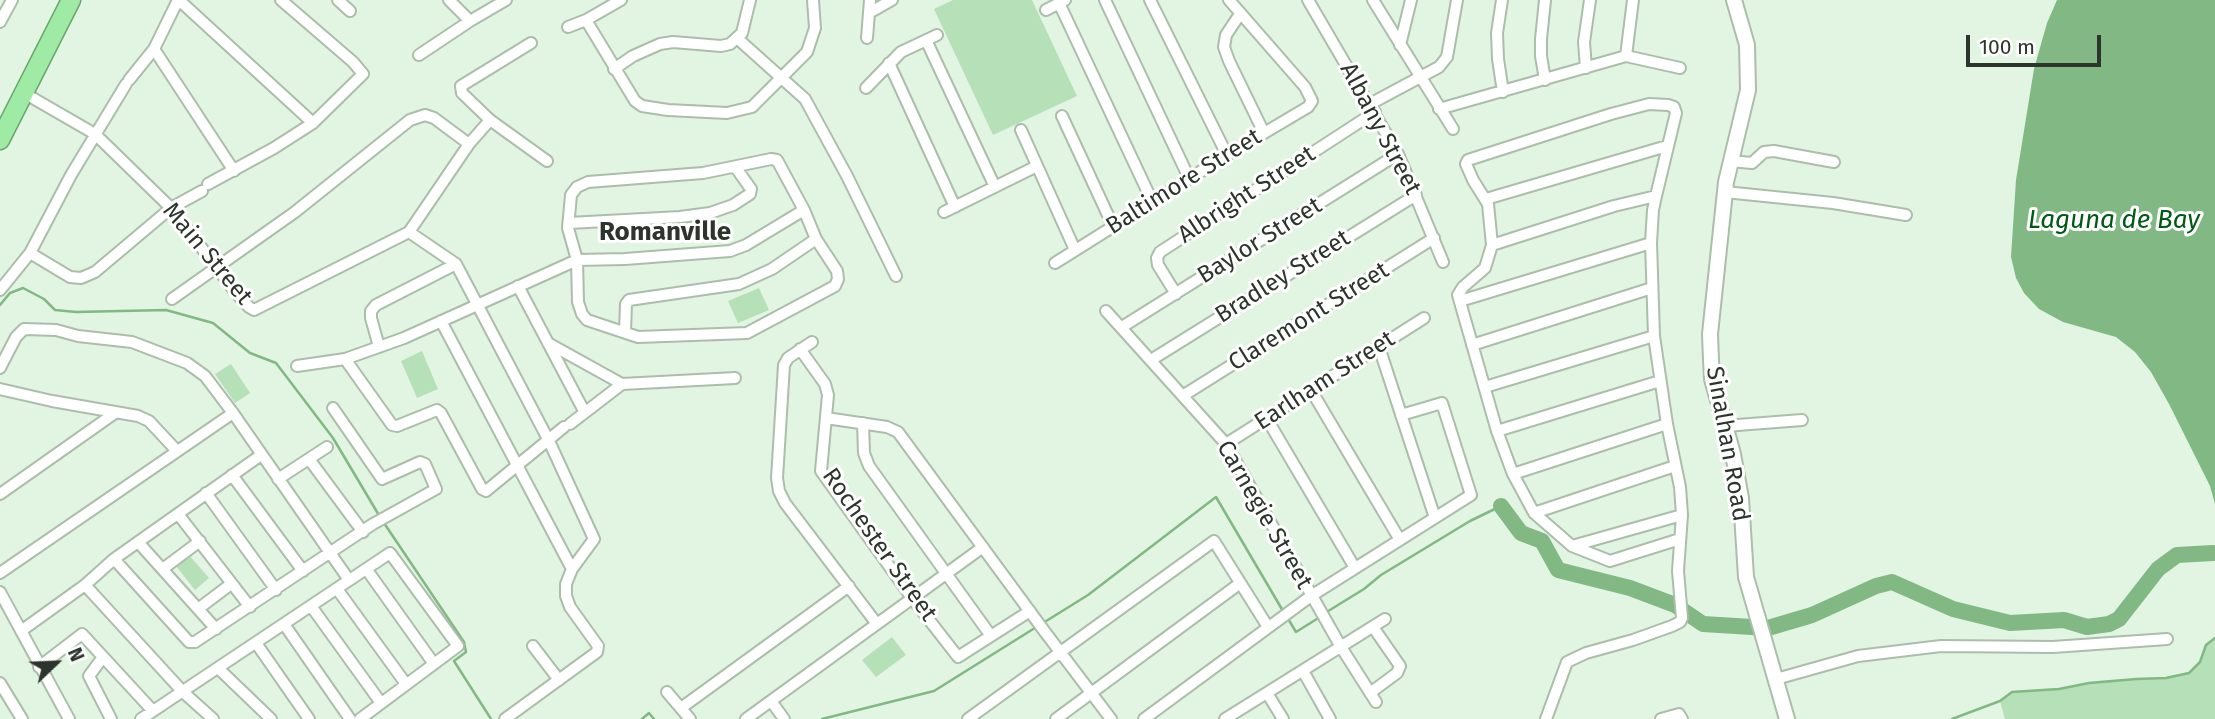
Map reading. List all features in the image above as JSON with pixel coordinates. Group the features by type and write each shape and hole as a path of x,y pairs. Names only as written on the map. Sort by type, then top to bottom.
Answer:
{"highway":[{"path":"0,140 71,0"}],"street":[{"path":"0,22 12,0"},
{"path":"0,290 30,253 95,134 128,82 154,49 178,0 313,123"},
{"path":"30,253 70,277 81,278 95,272 171,208 313,123 363,74 353,62 281,0"},
{"path":"338,0 350,11"},
{"path":"449,0 470,21"},
{"path":"419,55 506,0"},
{"path":"568,27 621,0"},
{"path":"614,69 633,56 660,44 673,42 721,46 738,39 746,23 750,0"},
{"path":"586,20 614,69 635,101 642,106 727,113 752,107 807,52 815,28 813,0"},
{"path":"867,38 870,0"},
{"path":"869,13 892,0"},
{"path":"1105,0 1189,178"},
{"path":"1150,0 1227,155"},
{"path":"1229,0 1241,14 1226,35 1224,47 1265,133"},
{"name":"Albany Street","path":"1308,0 1398,154 1443,262"},
{"path":"1373,0 1453,129"},
{"path":"1401,45 1411,0"},
{"name":"Albright Street","path":"1176,294 1158,265 1160,252 1372,108 1419,77 1432,72 1447,57 1457,0"},
{"path":"1502,0 1497,33 1503,92"},
{"path":"1545,0 1541,56 1545,80"},
{"path":"1586,68 1584,42 1590,0"},
{"path":"1626,56 1633,0"},
{"name":"Sinalhan Road","path":"1734,0 1747,45 1749,72 1746,102 1730,161 1725,192 1710,342 1712,379 1733,454 1741,498 1746,577 1787,719"},
{"path":"1046,10 1062,1 1152,201"},
{"name":"Baltimore Street","path":"1055,262 1303,110 1312,101 1305,87 1241,14"},
{"path":"866,88 901,52 931,38 995,187"},
{"path":"738,39 805,99 896,276"},
{"path":"531,43 461,86 461,93 491,120 547,161"},
{"path":"154,49 234,171"},
{"path":"1439,109 1626,56 1680,68"},
{"path":"889,63 955,207"},
{"name":"Main Street","path":"24,93 95,134 171,208 237,294 254,310 409,232"},
{"path":"1546,719 1567,662 1587,653 1659,631 1680,622 1682,618 1678,571 1682,515 1680,487 1667,424 1654,336 1651,243 1653,210 1676,113 1674,107 1668,104 1649,104 1471,158 1466,163 1473,180 1486,199 1492,245 1485,268 1463,287 1458,295 1497,431 1513,474 1534,513 1572,546 1610,561 1680,539"},
{"path":"172,299 295,212 410,120 425,115 434,118 470,144"},
{"path":"1062,116 1113,226"},
{"path":"491,120 470,144 409,232 456,264 549,442 594,539 572,569 566,584 566,596 570,607 598,646 592,657 505,719"},
{"path":"1021,130 1075,250"},
{"path":"1486,199 1667,146"},
{"path":"1730,161 1752,163 1764,152 1774,151 1834,162"},
{"name":"Baylor Street","path":"1122,327 1398,154"},
{"path":"771,159 777,160 816,239 837,271 835,286 747,333 638,337 587,320 578,302 577,260 569,223 571,195 577,187 588,182 668,177 736,168 771,159"},
{"path":"944,212 1037,166"},
{"path":"569,223 710,213 733,205 750,194 751,189 736,168"},
{"path":"1725,192 1833,203 1906,215"},
{"name":"Bradley Street","path":"1151,360 1416,195"},
{"path":"1492,245 1614,206 1656,196"},
{"path":"296,366 345,359 379,347 577,260 730,251 746,245 804,210"},
{"name":"Claremont Street","path":"1184,395 1434,238"},
{"path":"625,332 626,304 629,300 739,284 772,269 816,239"},
{"path":"1460,301 1651,243"},
{"path":"379,347 370,318 376,305 456,264"},
{"path":"518,286 584,411"},
{"path":"1472,345 1652,288"},
{"name":"Carnegie Street","path":"1106,311 1226,444 1311,596 1373,698 1397,673 1400,666 1373,627"},
{"name":"Earlham Street","path":"1226,444 1424,318"},
{"path":"441,321 572,569"},
{"path":"0,368 16,337 24,329 56,330 78,336 132,342 187,363 205,376 233,412 349,580"},
{"path":"1485,387 1654,336"},
{"path":"812,342 788,358 784,365 777,478 779,491 785,503 877,624"},
{"path":"548,343 622,384 735,378"},
{"path":"1379,347 1435,519"},
{"name":"Rochester Street","path":"800,349 825,384 828,395 821,471 958,657 992,636 1033,616"},
{"path":"345,359 391,425 397,426 438,410 482,489 489,489 584,411 622,384"},
{"path":"1497,431 1660,381"},
{"path":"0,389 138,416 149,421 177,452"},
{"path":"1311,390 1400,540"},
{"path":"1144,719 1311,596 1471,495 1442,403 1401,415"},
{"path":"114,559 189,642 195,642 373,524 436,489 425,464 421,462 382,480 333,408"},
{"path":"0,573 233,412"},
{"path":"0,494 115,413"},
{"path":"826,418 887,426 898,432 1111,719"},
{"path":"1267,419 1355,568"},
{"path":"1725,426 1802,420"},
{"path":"863,424 864,453 869,466 992,636"},
{"path":"1513,474 1667,424"},
{"path":"278,479 327,447"},
{"path":"21,631 85,585 114,559 261,455"},
{"path":"309,459 362,532"},
{"path":"1534,513 1675,466"},
{"path":"232,475 303,571"},
{"path":"206,494 276,590"},
{"path":"178,514 250,607"},
{"path":"1572,546 1682,515"},
{"path":"164,568 200,541"},
{"path":"968,719 1214,541 1268,627"},
{"path":"138,542 164,568 215,629"},
{"path":"747,719 983,547"},
{"path":"141,719 390,553 458,646 360,719"},
{"path":"367,570 434,664"},
{"path":"198,609 231,584"},
{"path":"1056,719 1239,584"},
{"path":"85,585 183,692 213,719"},
{"path":"681,708 849,586"},
{"path":"337,589 407,684"},
{"path":"0,592 69,719"},
{"path":"311,606 381,703"},
{"path":"1225,719 1385,619"},
{"path":"284,624 350,719"},
{"path":"40,667 82,634 153,711"},
{"path":"1776,679 1858,656 1941,646 2053,647 2167,639"},
{"path":"256,643 305,718"},
{"path":"533,646 559,680"},
{"path":"103,657 89,676 111,719"},
{"path":"219,669 271,719"},
{"path":"1303,671 1330,719"},
{"path":"0,683 22,719"},
{"path":"667,692 691,719"},
{"path":"1267,693 1283,719"},
{"path":"771,701 784,719"},
{"path":"1661,719 1679,714 1682,719"}],"shaded area":[{"path":"953,0 1032,0 1077,96 993,135 934,9"},
{"path":"759,288 769,310 738,323 728,301"},
{"path":"422,351 438,389 417,398 401,361"},
{"path":"231,364 250,393 235,403 215,374"},
{"path":"189,555 209,578 195,590 176,566"},
{"path":"892,637 906,655 876,677 862,660"},
{"path":"2215,638 2215,719 2005,719 2000,701 2012,692 2166,678 2189,673 2200,662 2206,645"}],"water":[{"name":"Laguna de Bay","path":"2057,0 2215,0 2215,504 2210,486 2169,404 2151,372 2135,352 2116,337 2063,322 2039,309 2024,293 2016,278 2011,257 2016,180 2034,69 2047,23"}],"waterway":[{"path":"0,305 10,293 23,288 44,299 55,310 166,310 213,323 250,353 276,363 333,438 380,517"},
{"path":"1043,623 1088,595 1216,497 1283,611"},
{"path":"1325,613 1381,575 1470,521 1501,506"},
{"path":"1501,506 1521,533 1542,541 1558,570 1630,588 1675,605 1703,624 1768,628 1812,615 1876,586 1892,582 1953,609 2010,623 2064,620 2087,627 2109,624 2119,619 2158,569 2177,555 2213,553"},
{"path":"384,523 464,642 466,652 454,661 491,719"},
{"path":"1287,617 1296,632 1320,617"},
{"path":"822,719 934,691 1038,626"},
{"path":"1952,719 2000,701 2012,692 2166,678 2189,673 2200,662 2206,645 2215,638"},
{"path":"642,719 649,713 654,719"}],"district":[{"name":"Romanville","path":"665,233"}]}
